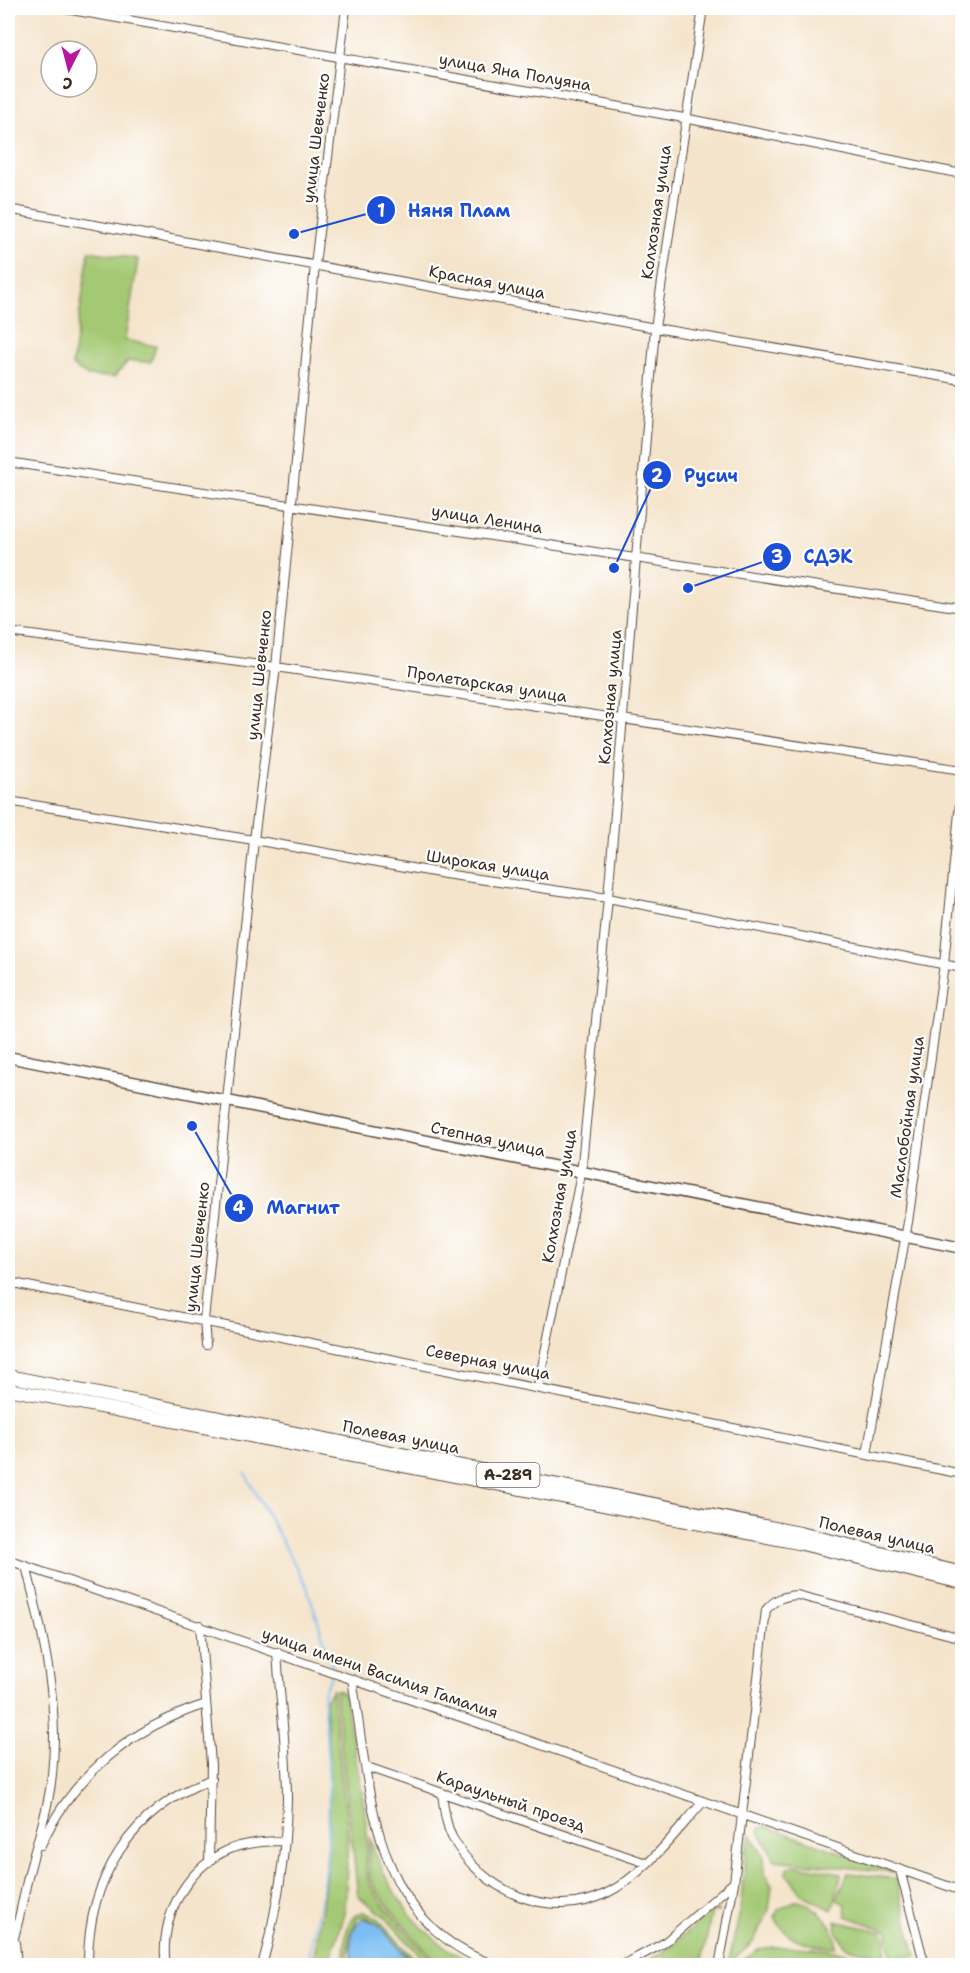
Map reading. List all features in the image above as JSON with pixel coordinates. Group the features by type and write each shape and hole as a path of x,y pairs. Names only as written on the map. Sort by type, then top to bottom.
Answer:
{"highway":[{"name":"Полевая улица","path":"8,1376 788,1531 963,1573"},
{"name":"Полевая улица","path":"8,1389 798,1543 963,1582"}],"main road":[{"name":"Степная улица","path":"8,1057 581,1174 963,1248"}],"street":[{"name":"улица Яна Полуяна","path":"60,8 684,118 963,174"},
{"name":"улица Шевченко","path":"206,1345 204,1320 254,840 276,667 290,504 315,265 346,8"},
{"name":"Колхозная улица","path":"538,1387 581,1174 608,898 655,328 684,118 703,8"},
{"name":"Красная улица","path":"8,210 655,328 963,380"},
{"name":"улица Ленина","path":"8,462 963,608"},
{"name":"Пролетарская улица","path":"8,632 276,667 963,770"},
{"name":"Маслобойная улица","path":"867,1454 904,1236 944,964 963,783"},
{"name":"Широкая улица","path":"8,801 254,840 446,874 608,898 963,968"},
{"name":"Северная улица","path":"8,1282 963,1474"},
{"name":"улица имени Василия Гамалия","path":"8,1560 963,1892"},
{"path":"8,1957 50,1789 53,1758 46,1657 26,1566"},
{"path":"719,1965 734,1883 763,1621 773,1602 784,1596 797,1595 963,1638"},
{"path":"200,1625 212,1779 209,1862"},
{"path":"262,1965 277,1905 285,1841 286,1764 277,1652"},
{"path":"352,1679 381,1847 392,1874 409,1901 431,1925 450,1941 498,1965"},
{"path":"29,1872 57,1815 91,1771 133,1737 187,1710 206,1704"},
{"name":"Караульный проезд","path":"366,1767 646,1863"},
{"path":"88,1965 88,1949 96,1904 112,1861 152,1811 192,1787 212,1779"},
{"path":"442,1793 444,1813 452,1835 465,1856 481,1874 521,1898 565,1905 607,1893 646,1863 703,1802"},
{"path":"166,1965 163,1948 166,1926 175,1903 188,1883 209,1862 238,1847 285,1841"},
{"path":"900,1870 924,1963 938,1965"},
{"path":"621,1965 645,1955 673,1937 734,1883"},
{"path":"14,1938 17,1965"}],"green space":[{"path":"89,251 138,259 125,340 156,346 151,362 128,361 114,377 88,376 72,366"},
{"path":"332,1690 348,1833 345,1914 328,1965 312,1965 326,1866 329,1767 325,1700"},
{"path":"335,1690 342,1692 345,1697 360,1781 367,1832 366,1870 369,1882 401,1926 440,1965 429,1965 383,1915 358,1896"},
{"path":"765,1826 893,1872 775,1860 760,1833 759,1829"},
{"path":"751,1835 764,1857 765,1874 772,1886 769,1910 753,1942 731,1962 729,1961 740,1912 746,1850"},
{"path":"370,1837 386,1877 410,1913 440,1943 478,1965 445,1966 428,1953 404,1926 370,1878 368,1863"},
{"path":"794,1865 841,1873 832,1910 803,1895 786,1873 787,1868"},
{"path":"848,1873 896,1879 916,1956 891,1957 888,1931 846,1916 845,1905 837,1899"},
{"path":"795,1901 803,1902 824,1917 834,1932 836,1947 808,1944 786,1932 775,1917 778,1910"},
{"path":"714,1908 719,1912 712,1911 701,1965 640,1965 671,1947"},
{"path":"363,1912 376,1917 420,1965 416,1965 372,1920 358,1917 350,1936 347,1965 344,1965 348,1926 356,1915"},
{"path":"835,1921 883,1932 886,1939 885,1956 847,1948 838,1934"},
{"path":"772,1947 836,1951 870,1965 736,1965 760,1949"}],"water":[{"path":"363,1918 378,1924 414,1965 353,1965 352,1933"}],"waterway":[{"path":"245,1473 307,1587 333,1669"},
{"path":"307,1966 322,1893 328,1845 329,1775 323,1694 332,1674"}],"place":[{"name":"Няня Плам","path":"294,234"},
{"name":"Русич","path":"614,568"},
{"name":"СДЭК","path":"688,588"},
{"name":"Магнит","path":"192,1126"}]}
